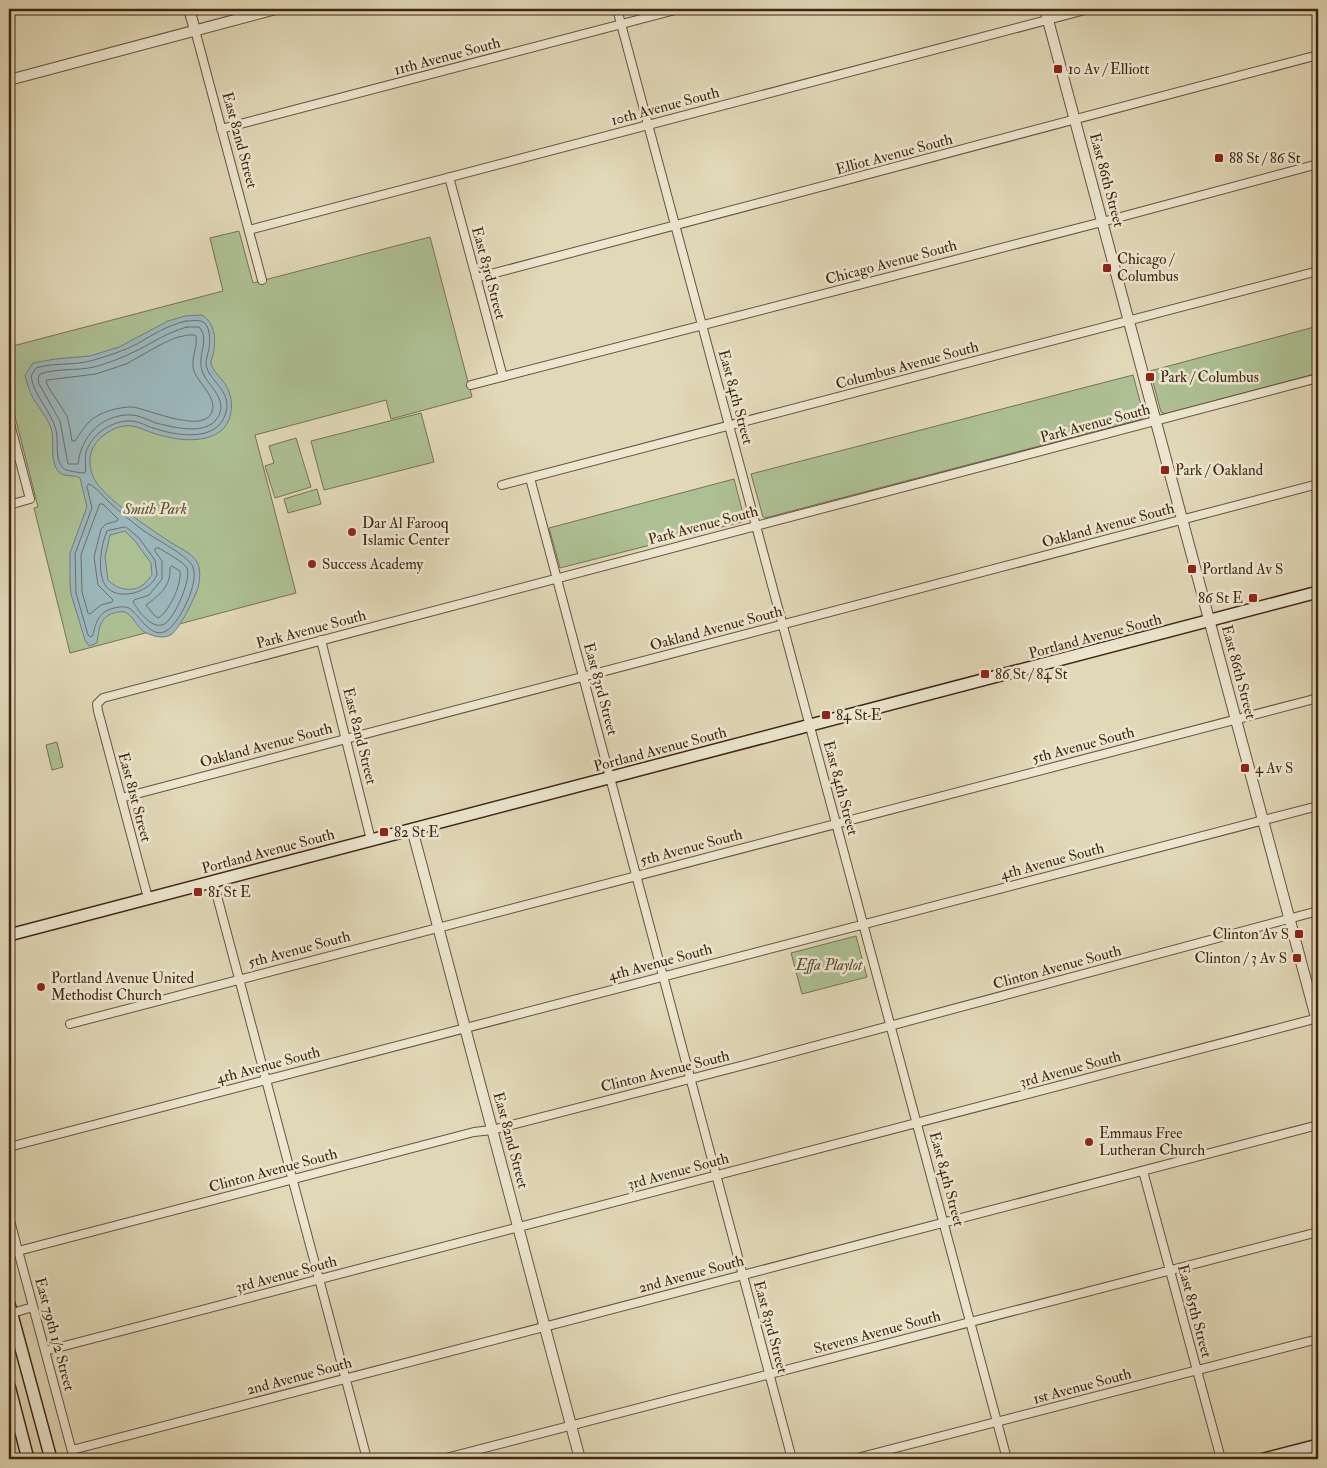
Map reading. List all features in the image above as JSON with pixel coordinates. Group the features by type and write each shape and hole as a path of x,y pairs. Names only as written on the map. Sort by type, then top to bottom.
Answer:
{"main road":[{"name":"Portland Avenue South","path":"9,935 1318,592"},
{"path":"10,1311 51,1458"},
{"path":"9,1386 28,1459"},
{"path":"1264,1459 1318,1445"}],"street":[{"name":"East 82nd Street","path":"189,9 262,280"},
{"path":"9,80 276,9"},
{"name":"East 84th Street","path":"617,9 1007,1459"},
{"name":"11th Avenue South","path":"222,129 679,9"},
{"name":"East 86th Street","path":"1045,9 1318,1020"},
{"name":"10th Avenue South","path":"249,230 1089,9"},
{"name":"Elliot Avenue South","path":"476,278 1318,55"},
{"name":"Chicago Avenue South","path":"471,386 1318,164"},
{"name":"East 83rd Street","path":"449,177 503,377"},
{"name":"Columbus Avenue South","path":"502,485 1318,271"},
{"name":"Park Avenue South","path":"97,704 108,696 1318,378"},
{"path":"9,420 30,499 9,505"},
{"name":"East 83rd Street","path":"530,478 792,1459"},
{"name":"Oakland Avenue South","path":"121,798 1318,484"},
{"name":"East 82nd Street","path":"321,640 372,840"},
{"name":"5th Avenue South","path":"70,1024 1318,698"},
{"name":"East 81st Street","path":"97,704 148,898"},
{"name":"4th Avenue South","path":"9,1148 465,1027 1318,806"},
{"name":"East 82nd Street","path":"412,829 580,1459"},
{"path":"213,881 367,1459"},
{"name":"Clinton Avenue South","path":"18,1251 474,1132 492,1130 1318,911"},
{"name":"3rd Avenue South","path":"45,1351 1318,1020"},
{"name":"2nd Avenue South","path":"72,1450 1318,1125"},
{"name":"East 85th Street","path":"1143,1171 1221,1459"},
{"name":"East 79th 1/2 Street","path":"9,1217 74,1459"},
{"name":"Stevens Avenue South","path":"442,1459 1318,1232"},
{"path":"10,1311 33,1307"},
{"name":"1st Avenue South","path":"853,1459 1318,1339"},
{"path":"39,1459 51,1458"}],"green space":[{"name":"Smith Park","path":"239,231 253,283 430,237 472,397 391,419 386,400 255,435 296,593 70,653 34,508 38,507 9,393 9,347 223,291 210,238"},
{"path":"1318,326 1318,373 1165,414 1161,412 1150,371"},
{"path":"1133,375 1144,416 1142,419 763,517 751,474"},
{"path":"421,413 434,462 324,490 311,441"},
{"path":"296,438 311,487 275,498 265,466 274,463 269,446"},
{"path":"734,479 745,521 560,568 549,528"},
{"path":"317,489 321,504 288,513 284,499"},
{"path":"57,742 63,767 52,770 46,745"},
{"name":"Effa Playlot","path":"856,936 867,977 802,994 791,953"}],"water":[{"path":"202,315 210,323 214,333 215,344 211,363 227,387 232,406 226,425 215,435 189,440 161,435 132,426 120,427 108,432 99,440 92,450 90,462 94,478 102,490 141,522 194,559 200,571 198,588 183,619 176,630 169,636 157,637 146,633 128,613 119,612 105,618 98,633 97,643 89,646 85,640 71,594 70,584 70,553 87,507 80,478 60,473 56,467 53,457 51,428 35,402 25,375 33,363 90,356 119,347 168,321 185,316","holes":["125,531 151,563 152,575 139,587 134,589 120,588 108,580 105,557 110,535"]}],"place":[{"name":"10 Av / Elliott","path":"1058,69"},
{"name":"88 St / 86 St","path":"1219,158"},
{"name":"Chicago / Columbus","path":"1107,268"},
{"name":"Park / Columbus","path":"1150,377"},
{"name":"Park / Oakland","path":"1165,470"},
{"name":"Dar Al Farooq Islamic Center","path":"352,532"},
{"name":"Success Academy","path":"312,564"},
{"name":"Portland Av S","path":"1192,569"},
{"name":"86 St E","path":"1253,598"},
{"name":"86 St / 84 St","path":"985,674"},
{"name":"84 St E","path":"826,715"},
{"name":"4 Av S","path":"1245,768"},
{"name":"82 St E","path":"384,832"},
{"name":"81 St E","path":"198,892"},
{"name":"Clinton Av S","path":"1299,934"},
{"name":"Clinton / 3 Av S","path":"1297,958"},
{"name":"Portland Avenue United Methodist Church","path":"41,987"},
{"name":"Emmaus Free Lutheran Church","path":"1089,1142"}]}
